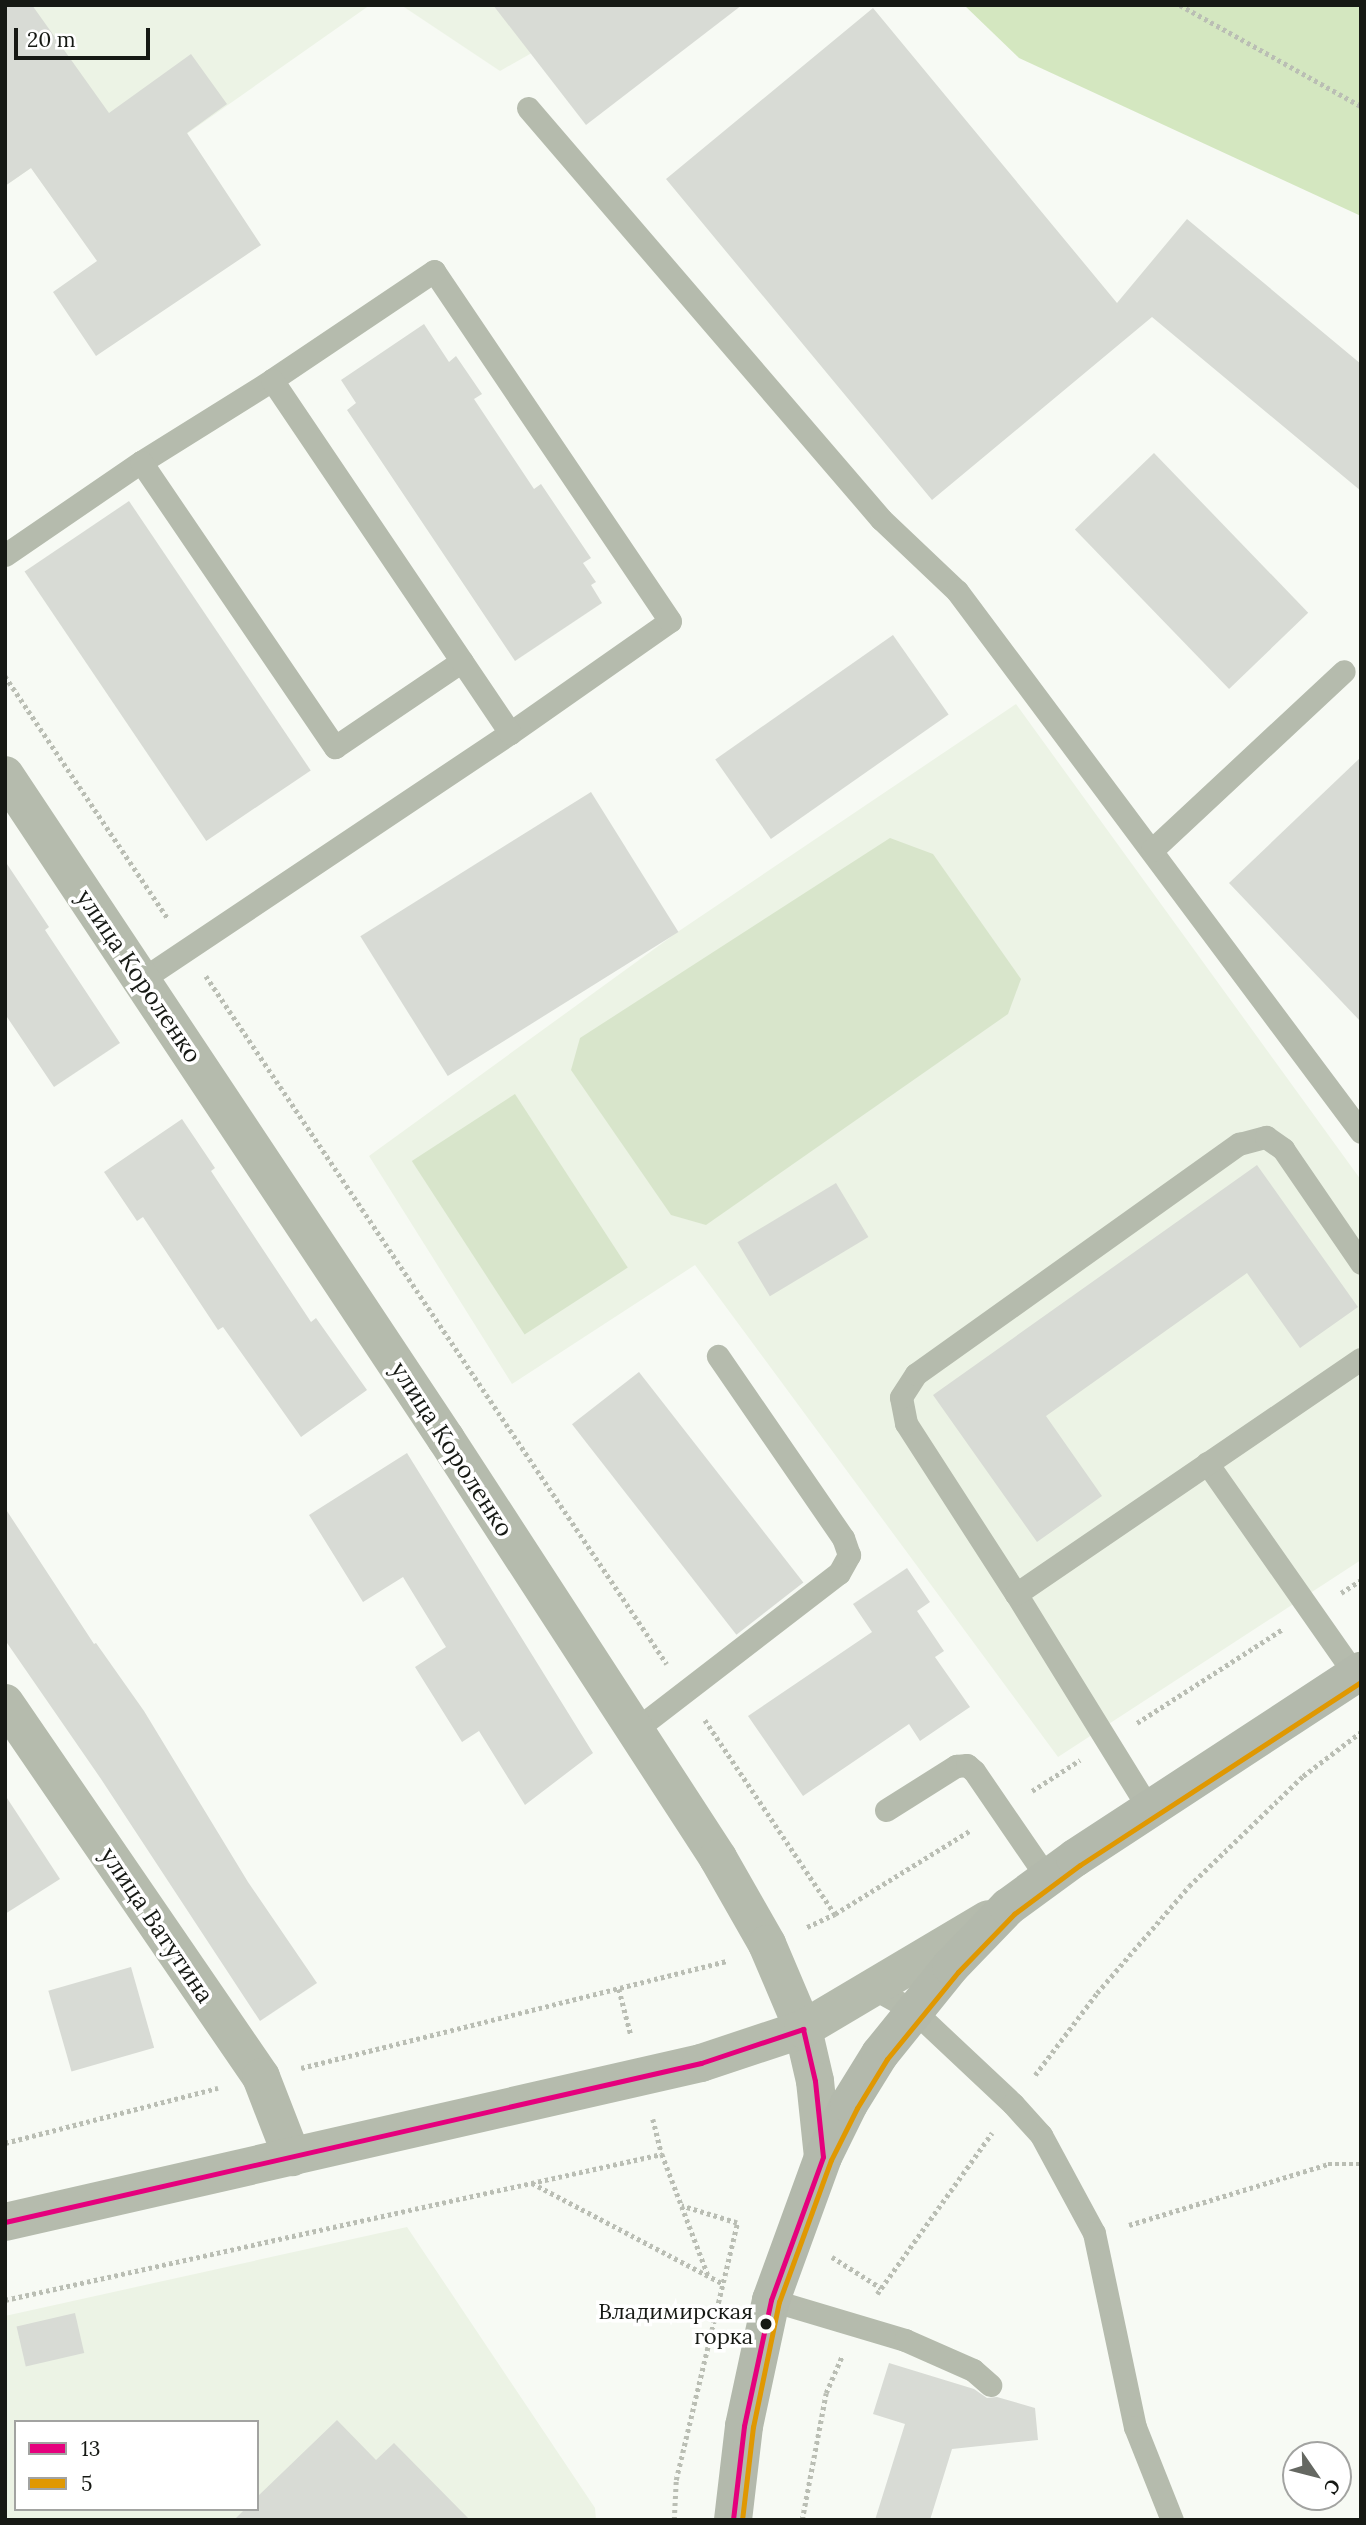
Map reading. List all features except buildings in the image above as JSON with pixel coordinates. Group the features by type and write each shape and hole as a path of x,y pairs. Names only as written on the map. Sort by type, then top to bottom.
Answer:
{"main road":[{"path":"733,2520 744,2426 771,2300 824,2157 849,2104 913,2010 1008,1907 1149,1809 1358,1673"}],"street":[{"name":"улица Короленко","path":"5,775 718,1858 767,1944 803,2029 815,2081 824,2157"},
{"name":"улица Ватутина","path":"5,1703 261,2077 292,2157"},
{"path":"5,2222 701,2063 803,2029 1008,1907"}],"lane":[{"path":"528,108 881,519 957,591 1361,1132"},
{"path":"5,555 141,462 272,380 434,271 670,621 510,733 141,980"},
{"path":"272,380 510,733"},
{"path":"141,462 335,747 462,661"},
{"path":"1152,850 1344,671"},
{"path":"1149,1809 906,1423 901,1396 916,1374 1239,1144 1266,1137 1283,1149 1361,1264"},
{"path":"635,1730 839,1573 849,1555 843,1538 718,1356"},
{"path":"1016,1594 1361,1359"},
{"path":"1207,1464 1358,1673"},
{"path":"886,1810 956,1766 967,1765 974,1771 1048,1879"},
{"path":"866,1993 882,1993 913,2010 1013,2104 1041,2135 1094,2233 1135,2427 1172,2520"},
{"path":"771,2300 905,2340 973,2370 990,2385"}],"path":[{"path":"1180,5 1361,106"},
{"path":"5,676 835,1914"},
{"path":"5,2143 728,1961"},
{"path":"619,1989 631,2035"},
{"path":"652,2115 662,2154 709,2277"},
{"path":"5,2300 662,2154"},
{"path":"1094,2233 1328,2164 1361,2164"},
{"path":"531,2183 723,2284"},
{"path":"674,2520 676,2480 737,2223 682,2206"},
{"path":"827,2254 881,2288"}],"shaded area":[{"path":"5,5 370,5 67,218 31,168 5,186"},
{"path":"401,5 594,5 530,54 500,71"},
{"path":"1016,704 1361,1180 1361,1560 1058,1757 695,1265 512,1384 369,1156 679,931"},
{"path":"407,2227 595,2508 596,2520 5,2520 5,2316"}],"green space":[{"path":"964,5 1361,5 1361,216 1019,58"},
{"path":"890,838 933,854 1021,979 1008,1014 706,1225 671,1215 571,1070 580,1038"},
{"path":"515,1094 628,1268 525,1335 412,1161"}],"transit line":[{"name":"5","path":"742,2520 753,2427 779,2302 831,2160 857,2108 887,2059 958,1972 1014,1914 1080,1865 1361,1682"},
{"name":"13","path":"5,2222 701,2063 803,2029 815,2081 823,2157 771,2300 744,2426 733,2520"}],"place":[{"name":"Владимирская горка","path":"766,2324"}]}
